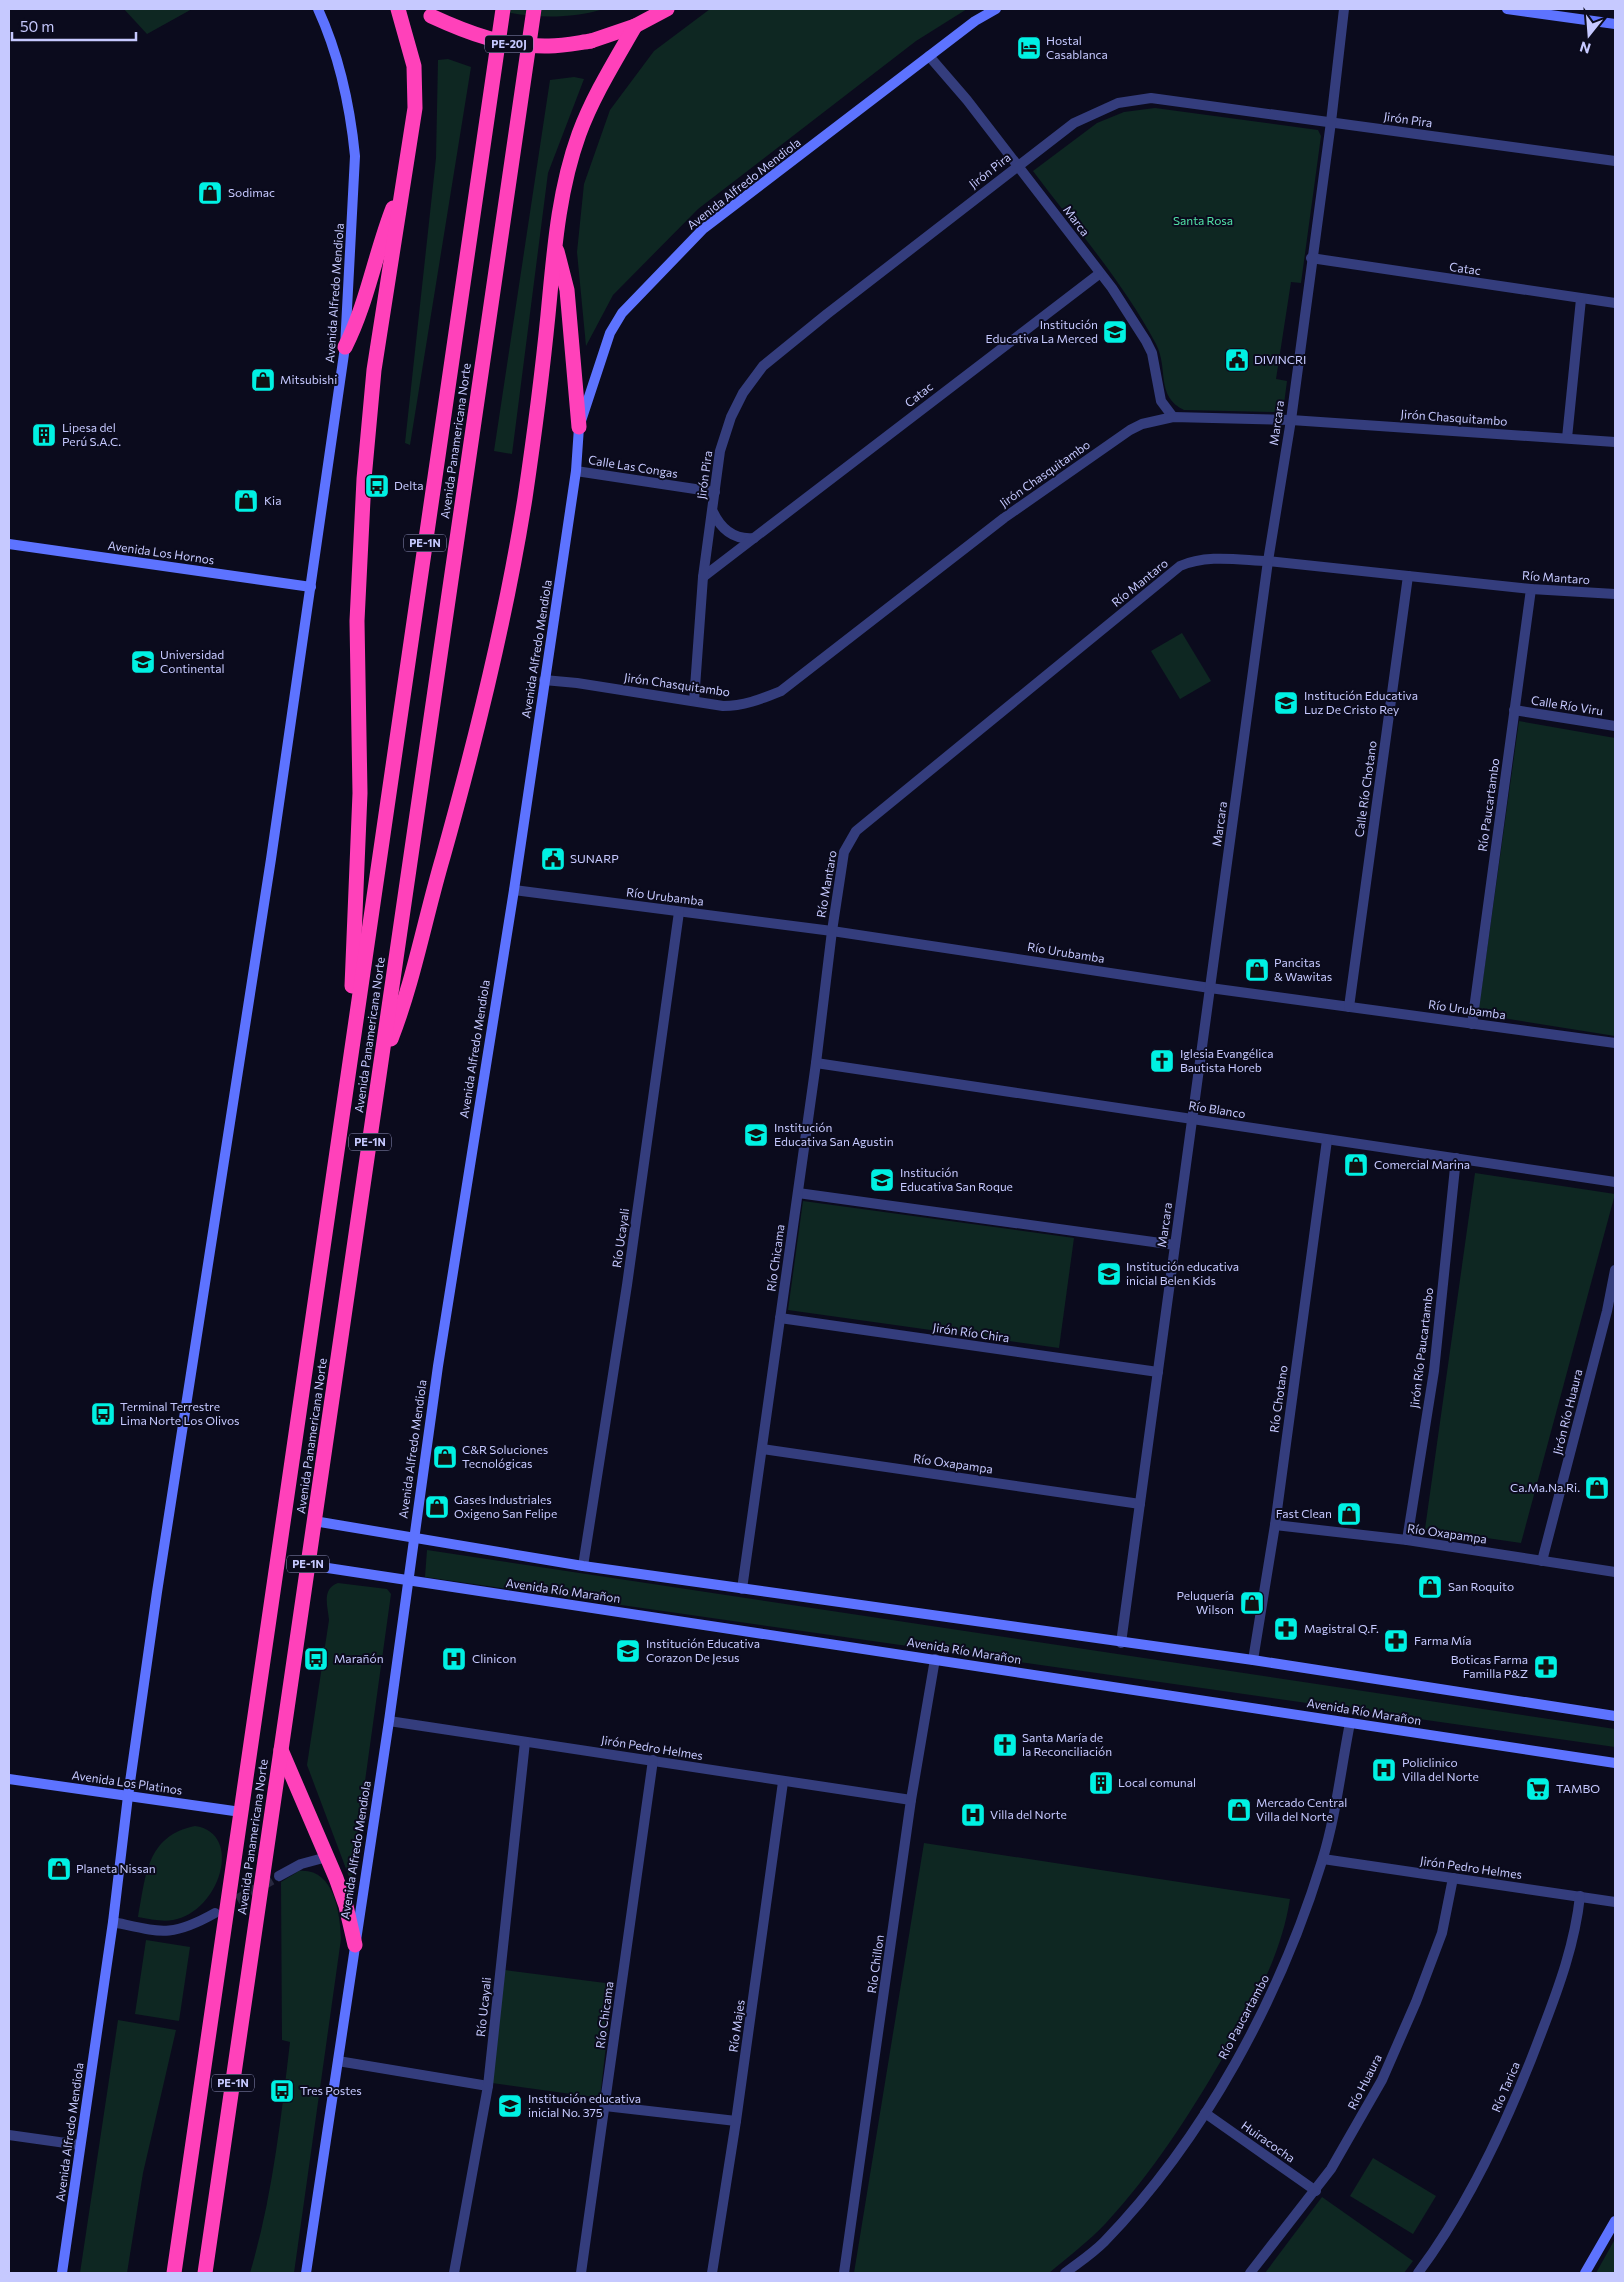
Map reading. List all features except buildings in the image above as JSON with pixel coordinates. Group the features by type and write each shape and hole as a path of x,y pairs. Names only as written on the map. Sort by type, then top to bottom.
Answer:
{"highway":[{"path":"347,1077 360,793 357,621 364,479 374,370 415,108 414,66 398,9"},
{"name":"Avenida Panamericana Norte","path":"174,2273 503,9"},
{"name":"Avenida Panamericana Norte","path":"205,2273 534,9"},
{"name":"PE-20J","path":"426,12 468,33 509,44 550,46 591,41 635,26 667,9"},
{"path":"380,1066 414,970 481,713 506,600 519,535 533,441 542,375 554,240 568,168 580,132 597,94 635,26"},
{"path":"345,347 354,329 384,233 403,184"},
{"path":"554,240 567,290 579,426"},
{"path":"281,1749 346,1906 355,1945"}],"main road":[{"name":"Avenida Alfredo Mendiola","path":"62,2273 113,1922 128,1796 157,1592 311,587 345,347 355,156 341,73 318,9"},
{"name":"Avenida Alfredo Mendiola","path":"306,2273 389,1721 413,1539 514,890 576,471 579,426 610,333 622,313 703,229 975,21 996,9"},
{"path":"1506,9 1615,24"},
{"name":"Avenida Los Hornos","path":"9,544 311,587"},
{"path":"314,1521 583,1566 1121,1643 1253,1660 1615,1716"},
{"name":"Avenida Río Marañon","path":"308,1566 1615,1762"},
{"name":"Avenida Los Platinos","path":"9,1779 241,1812"},
{"path":"1585,2273 1615,2222"}],"street":[{"name":"Marcara","path":"1121,1643 1268,562 1291,420 1311,258 1331,122 1344,9"},
{"name":"Marca","path":"929,56 967,100 1099,274 1146,340 1152,353 1161,401 1173,416"},
{"name":"Jirón Pira","path":"694,701 702,577 716,492 720,451 731,417 743,393 763,366 1074,123 1118,103 1151,98 1615,161"},
{"name":"Catac","path":"1311,258 1615,303"},
{"name":"Catac","path":"702,577 1099,274"},
{"path":"1567,438 1581,299"},
{"name":"Jirón Chasquitambo","path":"544,680 723,706 741,706 780,691 1004,518 1130,430 1142,424 1173,416 1291,420 1615,442"},
{"name":"Calle Las Congas","path":"576,471 716,492"},
{"path":"713,511 723,530 746,538 754,538"},
{"name":"Río Mantaro","path":"832,930 844,852 856,831 1180,566 1192,560 1268,562 1531,589 1615,594"},
{"name":"Calle Río Chotano","path":"1349,1007 1408,576"},
{"name":"Río Paucartambo","path":"1472,1024 1531,589"},
{"name":"Calle Río Viru","path":"1514,710 1615,726"},
{"name":"Río Urubamba","path":"514,890 832,930 1210,988 1615,1043"},
{"name":"Río Ucayali","path":"583,1566 627,1285 679,912"},
{"name":"Río Chicama","path":"742,1589 816,1063 832,930"},
{"name":"Río Blanco","path":"816,1063 1615,1182"},
{"name":"Río Chotano","path":"1253,1660 1275,1525 1327,1140"},
{"name":"Jirón Río Paucartambo","path":"1407,1540 1434,1371 1456,1158"},
{"path":"798,1192 1175,1245"},
{"name":"Jirón Río Huaura","path":"1542,1561 1615,1270"},
{"name":"Jirón Río Chira","path":"780,1318 1158,1372"},
{"name":"Río Oxapampa","path":"762,1450 1140,1504"},
{"name":"Río Oxapampa","path":"1275,1525 1407,1540 1615,1572"},
{"name":"Río Chillon","path":"844,2273 911,1800 935,1659"},
{"name":"Jirón Pedro Helmes","path":"389,1721 911,1800"},
{"name":"Río Paucartambo","path":"1065,2273 1109,2236 1167,2169 1205,2113 1276,1986 1302,1921 1323,1859 1350,1723"},
{"name":"Río Ucayali","path":"454,2273 488,2086 525,1742"},
{"name":"Río Chicama","path":"582,2273 653,1760"},
{"name":"Río Majes","path":"712,2273 736,2121 783,1782"},
{"path":"280,1876 301,1864 327,1857"},
{"name":"Jirón Pedro Helmes","path":"1323,1859 1615,1902"},
{"name":"Río Huaura","path":"1250,2273 1316,2191 1331,2169 1382,2080 1412,2011 1442,1933 1453,1878"},
{"name":"Río Tarica","path":"1418,2273 1459,2209 1516,2100 1563,1976 1578,1917 1580,1896"},
{"path":"113,1922 146,1929 172,1931 185,1928 215,1912"},
{"path":"338,2061 488,2086"},
{"path":"605,2106 736,2121"},
{"name":"Huiracocha","path":"1205,2113 1316,2191"},
{"path":"9,2135 80,2145"}],"green space":[{"path":"124,9 192,9 147,34"},
{"path":"491,9 604,9 576,15 533,16"},
{"path":"710,9 967,9 916,41 698,209 613,295 586,346 577,252 584,184 610,110 654,51"},
{"path":"448,59 471,67 410,445 405,443 436,158 438,60"},
{"path":"574,77 584,79 548,173 512,454 494,451 550,80"},
{"name":"Santa Rosa","path":"1155,108 1318,130 1321,136 1301,283 1291,282 1276,379 1287,381 1284,404 1274,412 1184,410 1175,404 1166,390 1160,353 1143,321 1114,277 1033,171 1097,123 1124,112"},
{"path":"1182,633 1211,681 1180,699 1151,651"},
{"path":"1519,721 1615,738 1615,1036 1478,1014"},
{"path":"1475,1173 1615,1194 1521,1543 1425,1529"},
{"path":"803,1201 1074,1238 1059,1348 788,1310"},
{"path":"427,1550 1615,1729 1615,1747 425,1577"},
{"path":"338,1583 387,1589 391,1594 351,1882 307,1765 329,1620 327,1594 329,1589"},
{"path":"195,1826 210,1832 219,1843 222,1857 220,1873 214,1889 203,1903 189,1914 173,1920 138,1917 147,1873 151,1860 158,1848 179,1831"},
{"name":"Villa del Norte","path":"924,1843 1290,1899 1280,1941 1264,1982 1233,2040 1182,2123 1154,2164 1123,2204 1086,2243 1049,2273 854,2273"},
{"path":"299,1871 311,1872 327,1884 333,1894 336,1905 341,1939 294,2273 250,2273 270,2188 290,2042 282,2040 281,1882"},
{"path":"146,1940 190,1947 179,2021 135,2014"},
{"path":"505,1970 613,1984 600,2098 492,2083"},
{"path":"118,2020 176,2030 143,2173 127,2273 80,2273"},
{"path":"1373,2158 1436,2196 1413,2234 1350,2196"},
{"path":"1322,2197 1413,2261 1404,2273 1265,2273"},
{"path":"1615,2239 1615,2273 1596,2273"}],"tunnel":[{"path":"224,1907 279,1876"}],"place":[{"name":"Hostal Casablanca","path":"1029,48"},
{"name":"Sodimac","path":"210,193"},
{"name":"Institución Educativa La Merced","path":"1115,332"},
{"name":"DIVINCRI","path":"1237,360"},
{"name":"Mitsubishi","path":"263,380"},
{"name":"Lipesa del Perú S.A.C.","path":"44,435"},
{"name":"Delta","path":"377,486"},
{"name":"Kia","path":"246,501"},
{"name":"Universidad Continental","path":"143,662"},
{"name":"Institución Educativa Luz De Cristo Rey","path":"1286,703"},
{"name":"SUNARP","path":"553,859"},
{"name":"Pancitas & Wawitas","path":"1257,970"},
{"name":"Iglesia Evangélica Bautista Horeb","path":"1162,1061"},
{"name":"Institución Educativa San Agustin","path":"756,1135"},
{"name":"Comercial Marina","path":"1356,1165"},
{"name":"Institución Educativa San Roque","path":"882,1180"},
{"name":"Institución educativa inicial Belen Kids","path":"1109,1274"},
{"name":"Terminal Terrestre Lima Norte Los Olivos","path":"103,1414"},
{"name":"C&R Soluciones Tecnológicas","path":"445,1457"},
{"name":"Ca.Ma.Na.Ri.","path":"1597,1488"},
{"name":"Gases Industriales Oxigeno San Felipe","path":"437,1507"},
{"name":"Fast Clean","path":"1349,1514"},
{"name":"San Roquito","path":"1430,1587"},
{"name":"Peluquería Wilson","path":"1252,1603"},
{"name":"Magistral Q.F.","path":"1286,1629"},
{"name":"Farma Mía","path":"1396,1641"},
{"name":"Institución Educativa Corazon De Jesus","path":"628,1651"},
{"name":"Marañón","path":"316,1659"},
{"name":"Clinicon","path":"454,1659"},
{"name":"Boticas Farma Familla P&Z","path":"1546,1667"},
{"name":"Santa María de la Reconciliación","path":"1005,1745"},
{"name":"Policlinico Villa del Norte","path":"1384,1770"},
{"name":"Local comunal","path":"1101,1783"},
{"name":"TAMBO","path":"1538,1789"},
{"name":"Mercado Central Villa del Norte","path":"1239,1810"},
{"name":"Villa del Norte","path":"973,1815"},
{"name":"Planeta Nissan","path":"59,1869"},
{"name":"Tres Postes","path":"282,2091"},
{"name":"Institución educativa inicial No. 375","path":"510,2106"}]}
